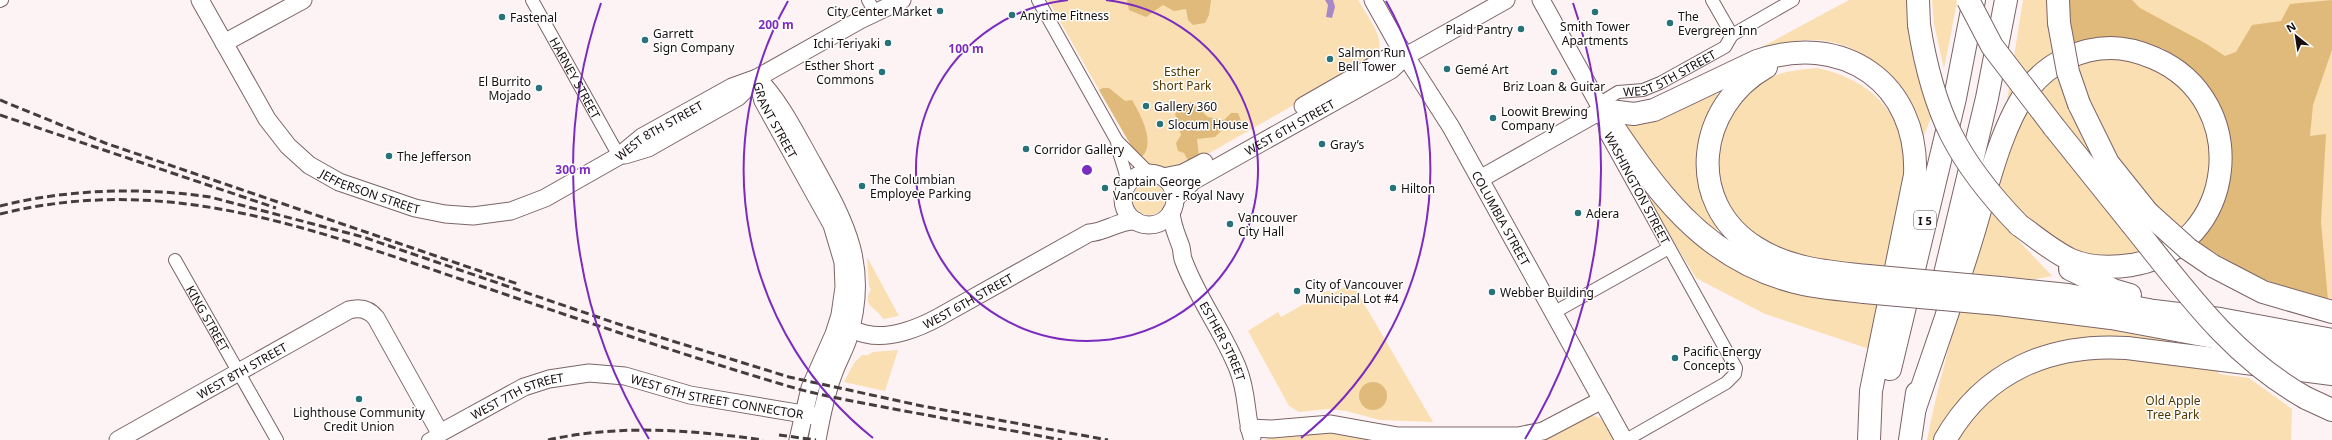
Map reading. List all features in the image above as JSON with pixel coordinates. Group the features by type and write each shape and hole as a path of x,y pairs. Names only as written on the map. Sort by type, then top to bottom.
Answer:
{"highway":[{"path":"1918,0 1919,25 1932,88 1942,118 1976,178 2019,225 2056,259 2076,273 2112,290 2220,319"},
{"path":"1968,0 1992,46 2054,127 2140,218 2213,266 2263,292 2332,312"},
{"name":"I 5","path":"1873,440 1955,98 1974,0"},
{"path":"1910,440 1914,408 1987,98 2006,0"},
{"path":"2058,0 2059,22 2066,61 2079,104 2108,163 2140,218 2203,313 2230,342 2274,379 2306,398 2332,410"},
{"path":"1914,408 1948,313 2012,116 2030,88 2044,73 2066,58 2091,50 2112,48 2141,53 2165,63 2182,73 2195,87 2205,101 2219,130 2221,171 2214,198 2201,220 2186,238 2167,252 2145,263 2121,267 2097,267 2072,260 2019,225"},
{"path":"1602,110 1634,114 1654,110 1681,99 1740,68 1771,56 1804,52 1823,54 1848,61 1864,68 1876,77 1892,93 1905,114 1913,137 1915,162 1913,190 1874,371 1871,391 1869,440"},
{"path":"1788,55 1753,75 1728,99 1716,119 1710,140 1708,162 1710,184 1717,204 1726,220 1739,235 1771,256 1804,267 1866,284"},
{"path":"1602,110 1670,205 1685,221 1718,247 1756,268 1775,276 1815,286 1866,284 2000,296 2068,295 2154,311 2220,319 2332,340"},
{"path":"2000,296 2332,359"},
{"path":"1945,440 1957,420 1972,402 2002,377 2040,358 2068,350 2098,347 2127,348 2332,374"}],"street":[{"name":"JEFFERSON STREET","path":"200,0 267,119 282,140 301,159 335,180 415,208 440,214 473,216 512,211 545,198 620,156"},
{"path":"224,43 304,0"},
{"name":"HARNEY STREET","path":"532,0 620,156"},
{"name":"WEST 8TH STREET","path":"620,156 648,148 738,98 757,78 860,20 872,7 902,0"},
{"path":"1038,0 1117,141 1172,187 1173,206 1163,221 1143,223 1126,211 1126,169 1118,150 1117,141"},
{"name":"COLUMBIA STREET","path":"1373,0 1406,56 1433,97 1480,179 1552,313 1625,440"},
{"name":"WEST 6TH STREET","path":"1173,206 1193,180 1391,70 1406,56 1506,0"},
{"name":"WASHINGTON STREET","path":"1541,0 1602,110 1606,134 1736,368 1735,374 1726,383 1625,440"},
{"path":"1712,0 1732,35 1793,0"},
{"name":"WEST 5TH STREET","path":"1480,179 1602,110 1605,100 1618,92 1643,90 1654,86 1711,56 1725,46 1732,35"},
{"name":"WEST 6TH STREET","path":"1156,175 1177,175 1192,169 1385,59 1406,56"},
{"name":"GRANT STREET","path":"757,78 763,101 836,234 843,262 844,279 842,306 844,327 821,418 817,440"},
{"path":"1125,193 1138,176 1156,175"},
{"name":"WEST 6TH STREET","path":"844,327 867,335 907,330 930,322 1089,233 1096,224 1111,214 1125,193"},
{"name":"ESTHER STREET","path":"1173,206 1173,226 1181,247 1183,259 1201,299 1238,368 1247,399 1248,436"},
{"name":"WEST 6TH STREET","path":"1089,233 1100,232 1123,222 1143,223"},
{"name":"ESTHER STREET","path":"1143,223 1159,232 1174,251 1183,259"},
{"path":"1552,313 1669,248"},
{"name":"KING STREET","path":"175,260 277,440"},
{"name":"WEST 8TH STREET","path":"118,440 349,310 360,308 367,310 376,318 434,436"},
{"name":"GRANT STREET","path":"798,440 813,377 844,327"},
{"name":"WEST 7TH STREET","path":"434,436 536,382 576,374 613,374"},
{"name":"WEST 6TH STREET CONNECTOR","path":"613,374 637,379 690,395 821,418"},
{"path":"1248,436 1272,430 1317,424 1331,424 1398,436 1518,436 1542,431 1602,400"}],"green space":[{"name":"Esther Short Park","path":"1048,0 1358,0 1374,26 1379,41 1379,48 1377,54 1368,63 1190,164 1172,169 1158,169 1140,157 1133,150"},
{"path":"1849,0 1908,0 1910,30 1916,69 1931,118 1922,140 1914,111 1899,87 1887,73 1858,51 1824,41 1805,40 1786,43 1766,49 1734,62"},
{"path":"1932,0 1956,0 1957,2 1944,69 1934,24"},
{"path":"2023,0 2050,0 2056,55 2011,102 2007,100"},
{"path":"2101,0 2332,0 2332,301 2328,300 2239,191 2223,87"},
{"path":"2119,56 2147,65 2177,82 2197,104 2207,131 2213,160 2207,195 2188,222 2166,242 2122,257 2100,256 2080,252 2062,244 2018,208 2002,223 2052,276 2030,280 1988,277 2037,317 2220,348 2032,354 1935,440 1927,440 1947,355 1963,299 2004,163 2025,113 2046,84 2061,72 2090,61"},
{"path":"1817,68 1836,73 1853,80 1867,89 1880,101 1890,114 1898,129 1903,147 1905,177 1902,197 1872,350 1765,314 1696,278 1650,203 1654,200 1682,233 1709,253 1744,273 1877,267 1810,257 1775,248 1761,242 1745,230 1726,196 1721,178 1719,160 1721,142 1727,125 1736,108 1764,81 1776,75"},
{"path":"1714,91 1719,96 1708,114 1702,135 1717,224 1717,238 1674,202 1619,120"},
{"path":"1146,183 1152,183 1162,190 1165,199 1164,205 1158,212 1152,215 1146,215 1136,208 1133,202 1133,196 1140,186"},
{"path":"867,257 899,316 883,319 869,303 868,295 871,289 869,286"},
{"path":"1352,283 1433,422 1380,420 1346,411 1327,409 1299,412 1289,406 1248,331 1278,312 1281,317 1327,291 1335,292"},
{"path":"898,350 885,391 844,382 854,363 862,355 868,355 873,352"},
{"name":"Old Apple Tree Park","path":"2123,357 2217,369 2219,374 2249,378 2292,409 2291,440 1955,440 1963,427 2007,384 2059,360"},
{"path":"1590,415 1599,418 1606,424 1615,440 1532,440"},
{"path":"1326,430 1374,440 1265,440 1271,437"}],"shaded area":[{"path":"1127,0 1211,0 1209,15 1205,23 1193,25 1188,20 1186,9 1174,11 1163,5 1146,17 1129,10"},
{"path":"1325,0 1333,0 1335,7 1332,18 1326,17 1328,5"},
{"path":"2068,0 2132,0 2140,8 2205,43 2225,56 2236,52 2252,25 2281,21 2290,4 2332,0 2332,50 2313,105 2310,136 2326,134 2321,222 2328,300 2290,290 2243,270 2193,239 2202,229 2231,176 2230,148 2227,131 2211,94 2179,59 2162,48 2130,42 2073,48"},
{"path":"1109,88 1125,101 1132,100 1140,114 1148,139 1145,154 1139,159 1099,90"},
{"path":"1191,102 1208,117 1224,120 1231,113 1238,113 1242,123 1235,128 1223,129 1215,137 1197,139 1199,158 1190,164 1184,153 1178,151 1176,143 1181,135 1175,114 1183,103"},
{"path":"1373,382 1383,386 1387,396 1383,406 1373,410 1363,406 1359,396 1363,386"}],"railway":[{"path":"0,100 105,143 518,284"},
{"path":"0,115 276,208"},
{"path":"0,206 52,196 105,191 158,192 210,197 363,237 627,327 789,377 922,406 1108,440"},
{"path":"0,214 62,203 123,200 182,203 240,213 298,227 355,244 665,348 794,388 821,395 1062,440"},
{"path":"548,440 575,435 629,430 682,431 763,440"},
{"path":"779,435 816,440"}],"place":[{"name":"City Center Market","path":"940,11"},
{"name":"Smith Tower Apartments","path":"1595,12"},
{"name":"Anytime Fitness","path":"1012,15"},
{"name":"Fastenal","path":"502,17"},
{"name":"The Evergreen Inn","path":"1670,23"},
{"name":"Plaid Pantry","path":"1521,29"},
{"name":"Garrett Sign Company","path":"645,40"},
{"name":"Ichi Teriyaki","path":"888,43"},
{"name":"Salmon Run Bell Tower","path":"1330,59"},
{"name":"Gemé Art","path":"1447,69"},
{"name":"Esther Short Commons","path":"882,72"},
{"name":"Briz Loan & Guitar","path":"1554,72"},
{"name":"El Burrito Mojado","path":"539,88"},
{"name":"Gallery 360","path":"1146,106"},
{"name":"Loowit Brewing Company","path":"1493,118"},
{"name":"Slocum House","path":"1160,124"},
{"name":"Gray’s","path":"1322,144"},
{"name":"Corridor Gallery","path":"1026,149"},
{"name":"The Jefferson","path":"389,156"},
{"name":"The Columbian Employee Parking","path":"862,186"},
{"name":"Captain George Vancouver - Royal Navy","path":"1105,188"},
{"name":"Hilton","path":"1393,188"},
{"name":"Adera","path":"1578,213"},
{"name":"Vancouver City Hall","path":"1230,224"},
{"name":"City of Vancouver Municipal Lot #4","path":"1297,291"},
{"name":"Webber Building","path":"1492,292"},
{"name":"Pacific Energy Concepts","path":"1675,358"},
{"name":"Lighthouse Community Credit Union","path":"359,399"}]}
